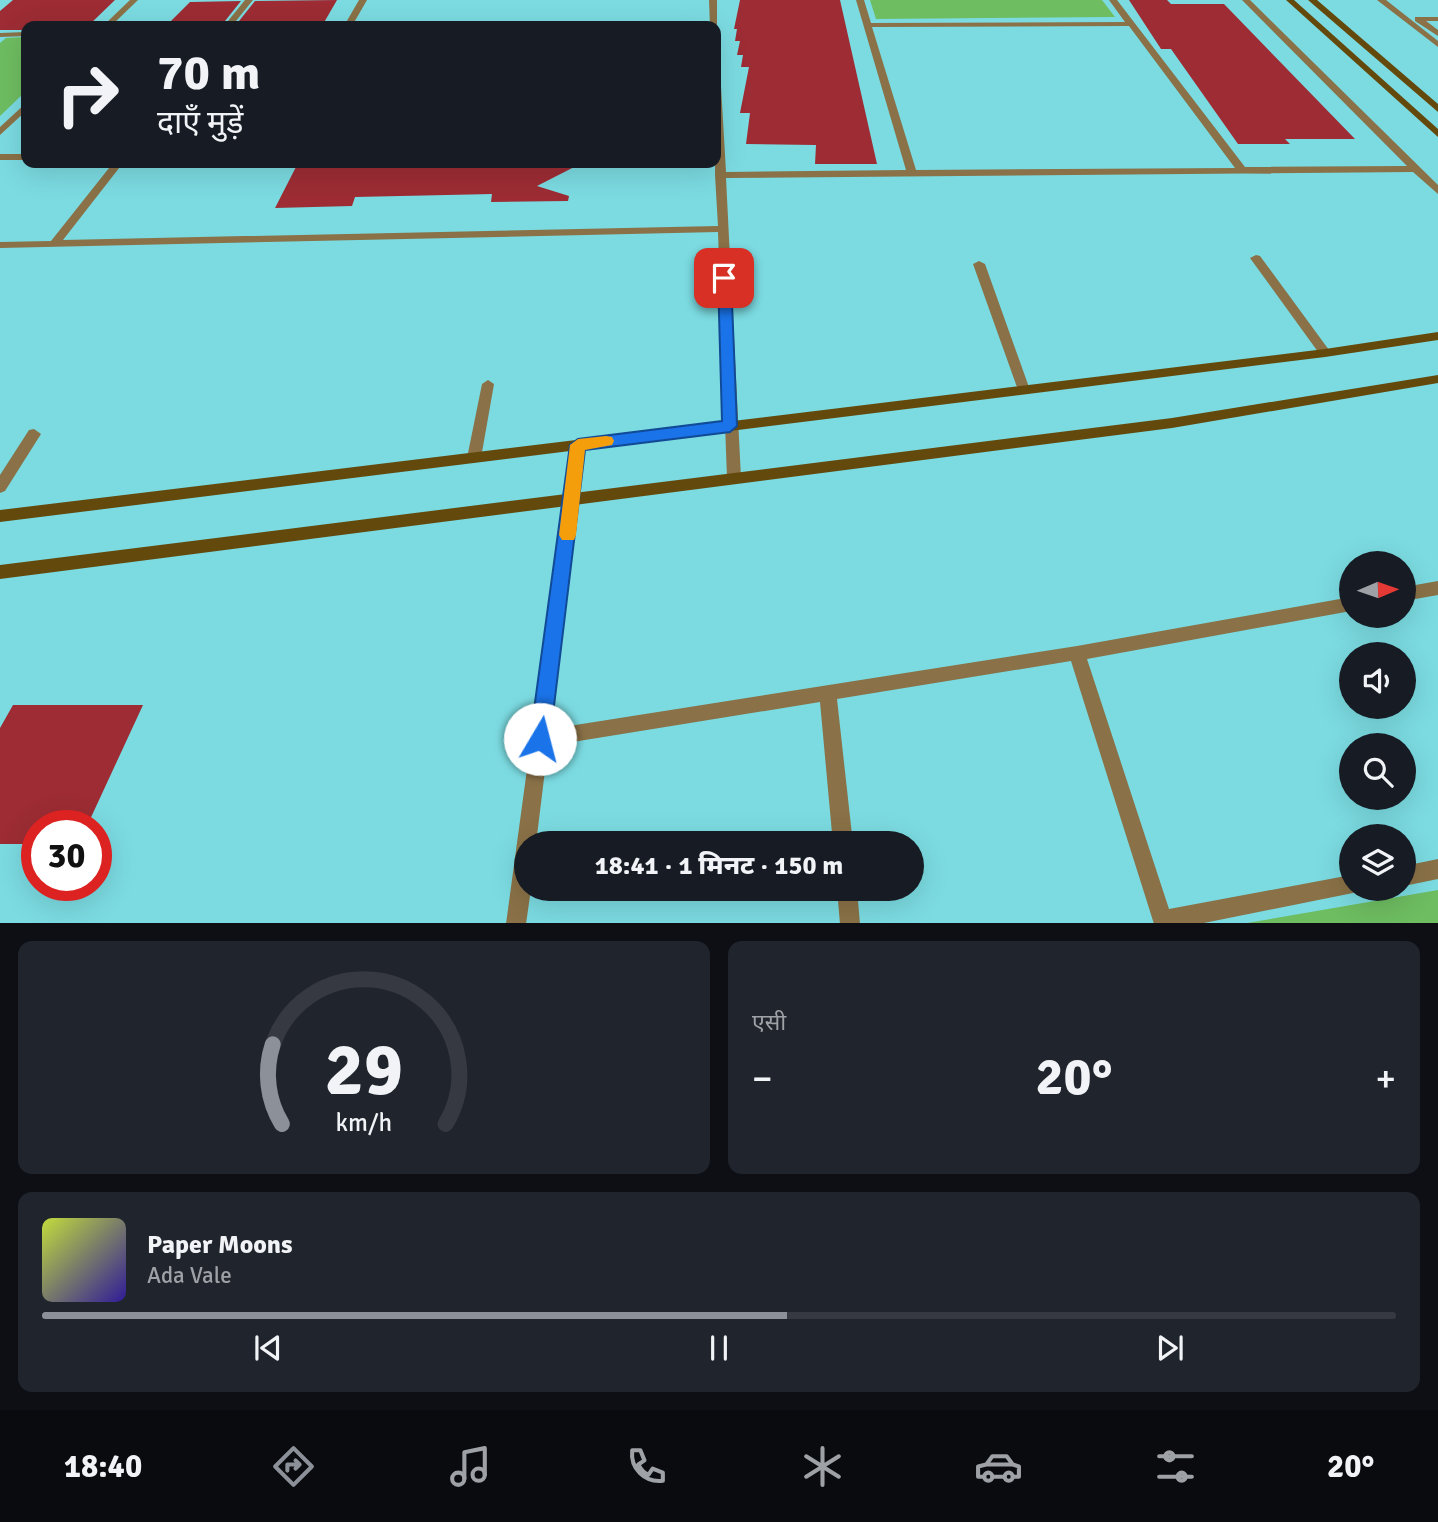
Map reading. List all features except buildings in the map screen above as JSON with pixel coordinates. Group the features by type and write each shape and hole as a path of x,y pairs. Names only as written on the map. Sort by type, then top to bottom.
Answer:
{"street":[{"path":"112,21 134,0"},
{"path":"232,21 249,0"},
{"path":"351,21 363,0"},
{"path":"713,0 714,21"},
{"path":"860,0 912,173"},
{"path":"1113,0 1242,170"},
{"path":"1246,0 1438,191"},
{"path":"1290,0 1438,134"},
{"path":"1312,0 1438,109"},
{"path":"1381,0 1438,46"},
{"path":"1438,19 1418,19 1438,34"},
{"path":"868,25 1131,24"},
{"path":"0,35 21,34"},
{"path":"0,132 21,111"},
{"path":"0,157 21,157"},
{"path":"54,244 114,168"},
{"path":"720,168 734,478"},
{"path":"720,175 1416,169"},
{"path":"0,245 723,229"},
{"path":"1256,258 1325,353"},
{"path":"979,264 1024,390"},
{"path":"0,516 1325,353 1438,336"},
{"path":"0,572 1172,423 1438,379"},
{"path":"474,458 488,384"},
{"path":"0,487 34,434"},
{"path":"516,923 578,445"},
{"path":"1416,592 1438,588"},
{"path":"540,739 1077,653 1339,606"},
{"path":"1077,653 1163,922 1339,888"},
{"path":"828,693 842,831"},
{"path":"1416,874 1438,869"},
{"path":"848,901 850,923"}],"green space":[{"path":"870,0 1102,0 1115,17 876,19"},
{"path":"21,37 21,96 0,116 0,43 6,38"},
{"path":"1438,890 1438,923 1247,923 1374,901 1416,901 1416,894"}],"slow traffic":[{"path":"568,535 578,445 606,441"}],"route":[{"path":"540,739 578,445 730,426 724,278"}]}
